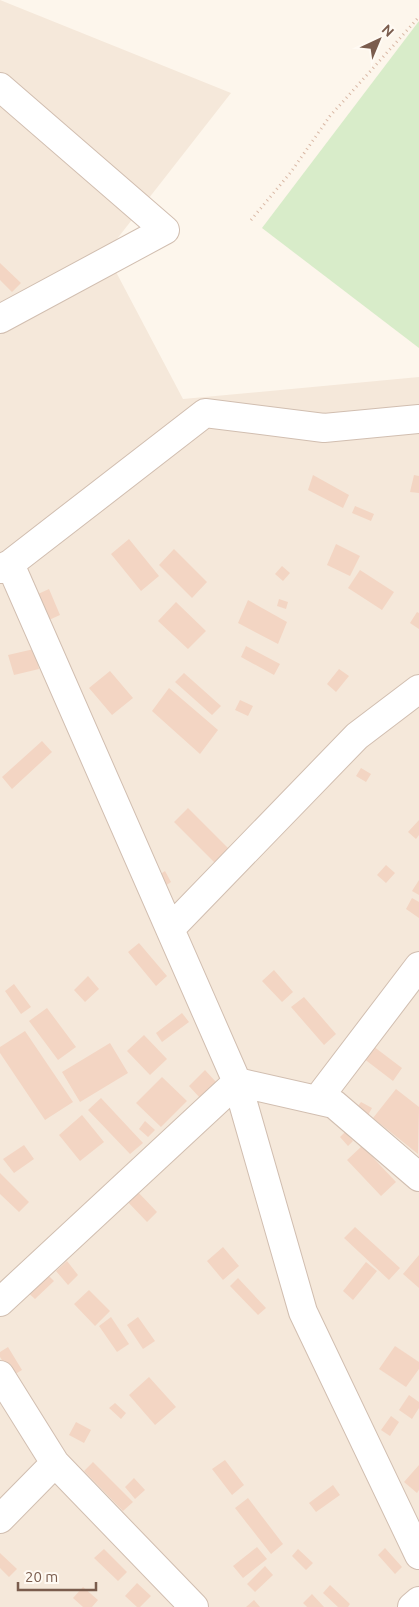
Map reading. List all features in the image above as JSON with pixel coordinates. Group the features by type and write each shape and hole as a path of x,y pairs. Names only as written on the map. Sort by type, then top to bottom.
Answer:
{"street":[{"path":"0,319 166,230 5,98"},
{"path":"419,419 324,428 205,414 5,566 170,929 237,1082 303,1312 419,1555"},
{"path":"170,929 357,736 419,689"},
{"path":"317,1100 419,966"},
{"path":"237,1082 334,1104 419,1177"},
{"path":"0,1302 237,1082"},
{"path":"0,1375 55,1463 194,1607"},
{"path":"0,1519 55,1463"},
{"path":"412,1607 419,1601"}],"path":[{"path":"251,220 291,172 330,116 419,17"}],"shaded area":[{"path":"0,0 231,93 106,253 183,399 419,377 419,1607 0,1607"}],"green space":[{"path":"419,21 419,348 262,228"}],"building":[{"path":"0,263 21,283 12,292 0,280"},
{"path":"313,475 349,495 343,508 308,490"},
{"path":"414,475 419,476 419,493 410,492"},
{"path":"355,506 374,514 371,521 352,513"},
{"path":"129,539 159,576 141,591 111,554"},
{"path":"336,544 360,556 350,576 327,565"},
{"path":"174,549 207,582 192,598 159,565"},
{"path":"282,566 290,573 283,581 275,574"},
{"path":"360,570 394,592 382,610 348,588"},
{"path":"49,589 60,615 49,620 38,594"},
{"path":"279,599 288,602 286,609 277,606"},
{"path":"248,600 287,622 278,644 238,623"},
{"path":"176,602 206,631 188,649 158,621"},
{"path":"417,612 419,613 419,629 410,623"},
{"path":"246,646 280,664 274,675 241,657"},
{"path":"34,649 39,669 14,675 8,655"},
{"path":"339,669 349,676 336,692 327,684"},
{"path":"110,671 133,698 112,715 89,688"},
{"path":"184,673 221,706 212,715 175,682"},
{"path":"169,688 218,730 200,754 152,711"},
{"path":"240,700 253,706 248,716 235,710"},
{"path":"42,741 52,752 12,789 2,777"},
{"path":"361,768 371,774 366,782 356,776"},
{"path":"188,808 231,851 217,865 174,822"},
{"path":"419,820 419,835 416,839 408,832"},
{"path":"386,865 395,873 386,883 377,875"},
{"path":"165,871 171,882 162,888 156,877"},
{"path":"419,880 419,895 412,891"},
{"path":"412,898 419,902 419,918 406,909"},
{"path":"139,943 167,976 156,986 128,952"},
{"path":"274,970 293,992 282,1002 262,981"},
{"path":"88,976 99,989 85,1002 74,990"},
{"path":"14,984 31,1007 21,1014 5,991"},
{"path":"304,997 336,1034 324,1045 291,1007"},
{"path":"47,1008 76,1047 58,1060 29,1021"},
{"path":"182,1013 189,1022 162,1042 156,1033"},
{"path":"25,1031 73,1102 45,1120 0,1053 0,1047"},
{"path":"144,1035 167,1059 150,1075 127,1051"},
{"path":"110,1043 128,1073 80,1102 62,1072"},
{"path":"369,1043 402,1068 393,1081 359,1055"},
{"path":"205,1070 216,1082 200,1098 189,1086"},
{"path":"162,1077 187,1101 161,1127 136,1103"},
{"path":"396,1089 419,1107 418,1154 373,1118"},
{"path":"101,1098 143,1143 130,1154 88,1110"},
{"path":"361,1102 372,1108 367,1117 355,1110"},
{"path":"82,1115 104,1142 80,1161 59,1135"},
{"path":"145,1121 155,1130 148,1137 139,1129"},
{"path":"345,1132 353,1141 348,1146 340,1137"},
{"path":"24,1145 34,1159 14,1173 3,1159"},
{"path":"362,1146 396,1182 381,1196 347,1160"},
{"path":"0,1173 29,1202 19,1212 0,1194"},
{"path":"136,1190 157,1212 147,1222 126,1200"},
{"path":"355,1227 400,1268 389,1280 344,1238"},
{"path":"223,1247 239,1266 223,1280 207,1261"},
{"path":"419,1255 419,1288 403,1274"},
{"path":"67,1261 78,1275 68,1285 56,1271"},
{"path":"366,1262 377,1271 353,1300 343,1291"},
{"path":"44,1271 54,1281 35,1299 25,1290"},
{"path":"238,1278 266,1308 258,1315 230,1286"},
{"path":"89,1290 110,1311 95,1326 74,1304"},
{"path":"111,1317 129,1344 117,1352 99,1326"},
{"path":"138,1317 155,1341 143,1349 127,1325"},
{"path":"395,1346 419,1362 419,1369 406,1387 379,1369"},
{"path":"8,1347 22,1370 12,1376 0,1357 0,1352"},
{"path":"149,1377 176,1407 155,1425 129,1395"},
{"path":"409,1395 419,1402 419,1408 412,1419 399,1410"},
{"path":"115,1403 126,1413 121,1419 109,1408"},
{"path":"391,1416 399,1422 390,1436 381,1430"},
{"path":"76,1422 91,1430 84,1443 69,1435"},
{"path":"225,1460 244,1485 232,1495 212,1469"},
{"path":"93,1462 133,1502 123,1511 84,1471"},
{"path":"419,1465 419,1490 417,1493 404,1482"},
{"path":"134,1478 145,1490 135,1499 125,1487"},
{"path":"333,1485 340,1495 316,1512 309,1503"},
{"path":"248,1498 283,1544 271,1554 235,1508"},
{"path":"257,1547 267,1559 243,1578 233,1566"},
{"path":"385,1548 402,1567 395,1574 378,1555"},
{"path":"104,1549 127,1572 118,1581 94,1558"},
{"path":"298,1549 313,1563 306,1570 292,1556"},
{"path":"0,1553 17,1569 9,1577 0,1568"},
{"path":"265,1566 273,1575 255,1592 247,1584"},
{"path":"137,1583 151,1596 140,1607 137,1607 125,1596"},
{"path":"330,1585 350,1604 348,1607 338,1607 323,1593"},
{"path":"83,1587 98,1600 92,1607 83,1607 73,1598"},
{"path":"312,1594 324,1607 307,1607 303,1603"},
{"path":"254,1600 260,1607 246,1607"}]}
